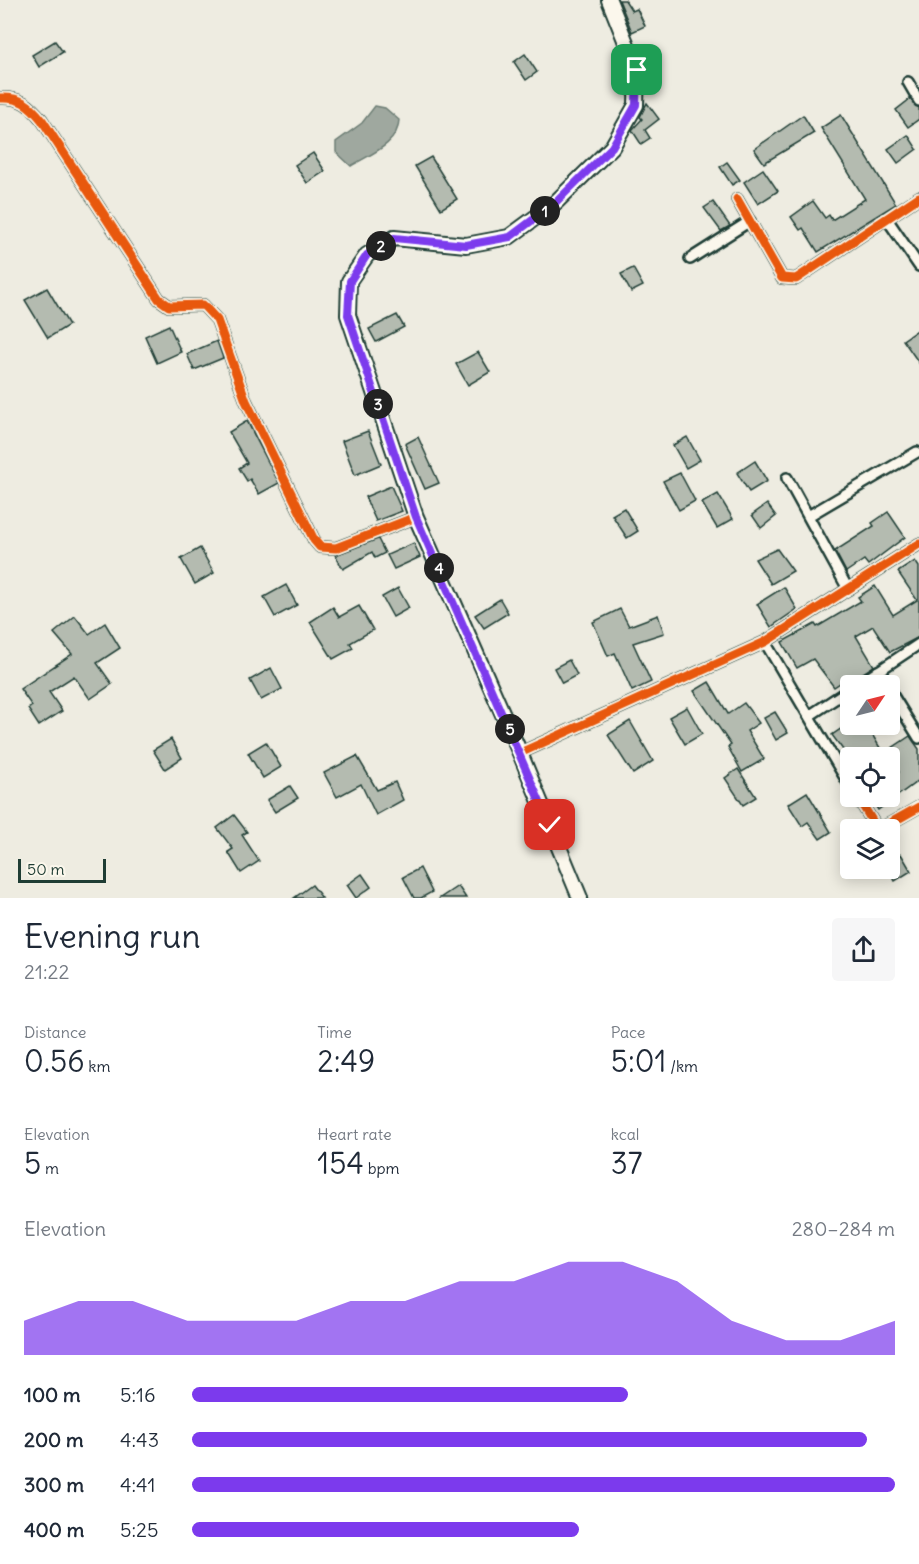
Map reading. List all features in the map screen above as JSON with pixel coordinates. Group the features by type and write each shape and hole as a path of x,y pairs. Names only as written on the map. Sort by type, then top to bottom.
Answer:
{"main road":[{"path":"580,898 520,753 416,517 348,315 350,281 367,255 394,238 466,245 510,237 554,204 612,147 636,105 637,70 609,0"}],"street":[{"path":"908,82 919,101"},
{"path":"0,98 16,97 32,107 159,299 169,306 202,305 217,320 246,401 314,540 320,547 336,548 416,517"},
{"path":"737,199 783,278 789,280 796,279 919,197"},
{"path":"887,219 919,266"},
{"path":"690,259 750,221"},
{"path":"810,516 917,452"},
{"path":"787,478 810,516 848,589"},
{"path":"520,753 765,642 919,544"},
{"path":"765,642 840,769"},
{"path":"872,675 919,644"},
{"path":"878,671 880,675"},
{"path":"809,716 840,696"},
{"path":"900,707 919,738"},
{"path":"864,807 876,827 880,829 919,807"}],"shaded area":[{"path":"375,106 385,108 399,120 397,129 394,136 382,148 351,166 336,152 336,142 362,123"}],"building":[{"path":"619,0 625,0 632,11 637,9 645,26 632,32"},
{"path":"55,41 63,52 39,67 32,55"},
{"path":"525,54 537,72 526,80 514,62"},
{"path":"910,99 919,108 919,119 908,127 896,110"},
{"path":"647,103 659,119 645,130 650,138 641,144 632,130 642,119 640,117"},
{"path":"803,115 814,133 764,163 754,149"},
{"path":"841,115 896,204 818,252 803,228 800,230 791,217 813,201 825,218 829,215 832,220 865,199 821,128"},
{"path":"908,135 917,149 898,163 888,149"},
{"path":"313,153 325,171 307,183 295,165"},
{"path":"431,157 457,199 441,209 415,166"},
{"path":"727,162 740,180 732,185 720,167"},
{"path":"763,169 778,191 758,204 744,182"},
{"path":"713,202 730,226 721,231 704,208"},
{"path":"633,268 643,286 631,292 621,274"},
{"path":"47,288 69,325 48,338 25,300"},
{"path":"397,315 404,327 376,342 369,329"},
{"path":"169,325 181,352 157,363 145,336"},
{"path":"919,329 919,363 903,340"},
{"path":"217,341 223,358 194,370 187,354"},
{"path":"478,352 490,372 468,385 456,364"},
{"path":"247,421 279,483 259,494 250,479 247,481 239,468 247,463 229,432"},
{"path":"368,431 381,464 355,475 342,441"},
{"path":"418,437 439,483 425,489 405,444"},
{"path":"687,437 700,460 686,468 673,445"},
{"path":"755,461 767,481 749,492 737,473"},
{"path":"680,473 695,501 679,510 663,481"},
{"path":"391,486 402,511 376,521 365,497"},
{"path":"718,494 733,519 717,528 702,503"},
{"path":"767,504 776,516 761,528 752,515"},
{"path":"624,508 638,531 627,538 612,515"},
{"path":"888,512 905,537 868,565 864,560 846,572 835,551 874,526 872,523"},
{"path":"378,539 385,553 375,558 372,552 343,569 335,555"},
{"path":"414,543 420,557 394,569 387,555"},
{"path":"200,548 214,573 195,584 181,559"},
{"path":"777,549 793,571 771,584 755,559"},
{"path":"915,561 919,567 919,637 890,652 873,626 856,636 874,666 860,675 840,675 840,683 834,687 813,659 797,668 782,642 815,624 817,627 861,601 858,597 875,586 893,615 917,600 898,572"},
{"path":"286,585 297,605 275,617 264,597"},
{"path":"784,587 797,609 771,627 757,604"},
{"path":"398,588 409,608 393,617 382,597"},
{"path":"500,599 508,613 484,628 475,615"},
{"path":"359,606 373,630 350,643 353,648 333,659 310,622 333,607 339,617"},
{"path":"620,609 629,626 658,615 664,633 633,643 651,682 632,691 615,653 608,656 593,622"},
{"path":"75,616 89,634 105,623 120,648 97,663 112,684 90,699 74,676 49,692 62,711 39,726 28,709 32,706 20,689 72,654 54,633"},
{"path":"569,660 577,675 562,683 554,668"},
{"path":"271,668 282,689 261,700 250,680"},
{"path":"709,682 728,714 744,703 759,723 747,731 764,759 742,772 728,747 731,745 694,691"},
{"path":"687,707 702,734 685,744 669,717"},
{"path":"775,712 788,733 776,740 764,718"},
{"path":"630,721 653,761 633,774 608,735"},
{"path":"840,730 840,735 872,735 880,747 841,747 832,735"},
{"path":"910,736 919,749 919,780 900,794 900,747 894,747"},
{"path":"171,739 182,758 165,769 153,750"},
{"path":"266,742 281,767 263,778 248,753"},
{"path":"357,756 377,790 395,782 403,800 376,815 361,784 337,797 324,773"},
{"path":"738,769 756,797 743,805 725,778"},
{"path":"290,786 298,798 275,812 267,800"},
{"path":"807,792 831,832 820,839 808,822 802,826 788,804"},
{"path":"234,815 247,832 242,835 259,861 241,873 228,852 233,849 217,828"},
{"path":"900,855 911,871 900,878"},
{"path":"420,868 432,892 421,898 414,898 403,877"},
{"path":"362,874 371,887 356,898 347,885"},
{"path":"312,885 322,898 294,898"},
{"path":"458,886 466,898 440,898"}],"cycle path":[{"path":"0,98 19,100 42,120 159,299 169,306 203,305 217,320 246,401 314,540 320,547 336,548 416,517"},
{"path":"737,199 782,278 796,279 919,197"},
{"path":"520,753 765,642 919,544"},
{"path":"864,807 876,827 880,829 919,807"}],"route":[{"path":"550,825 416,517 348,315 350,281 367,255 394,238 466,245 510,237 554,204 612,147 636,105 637,70"}]}
